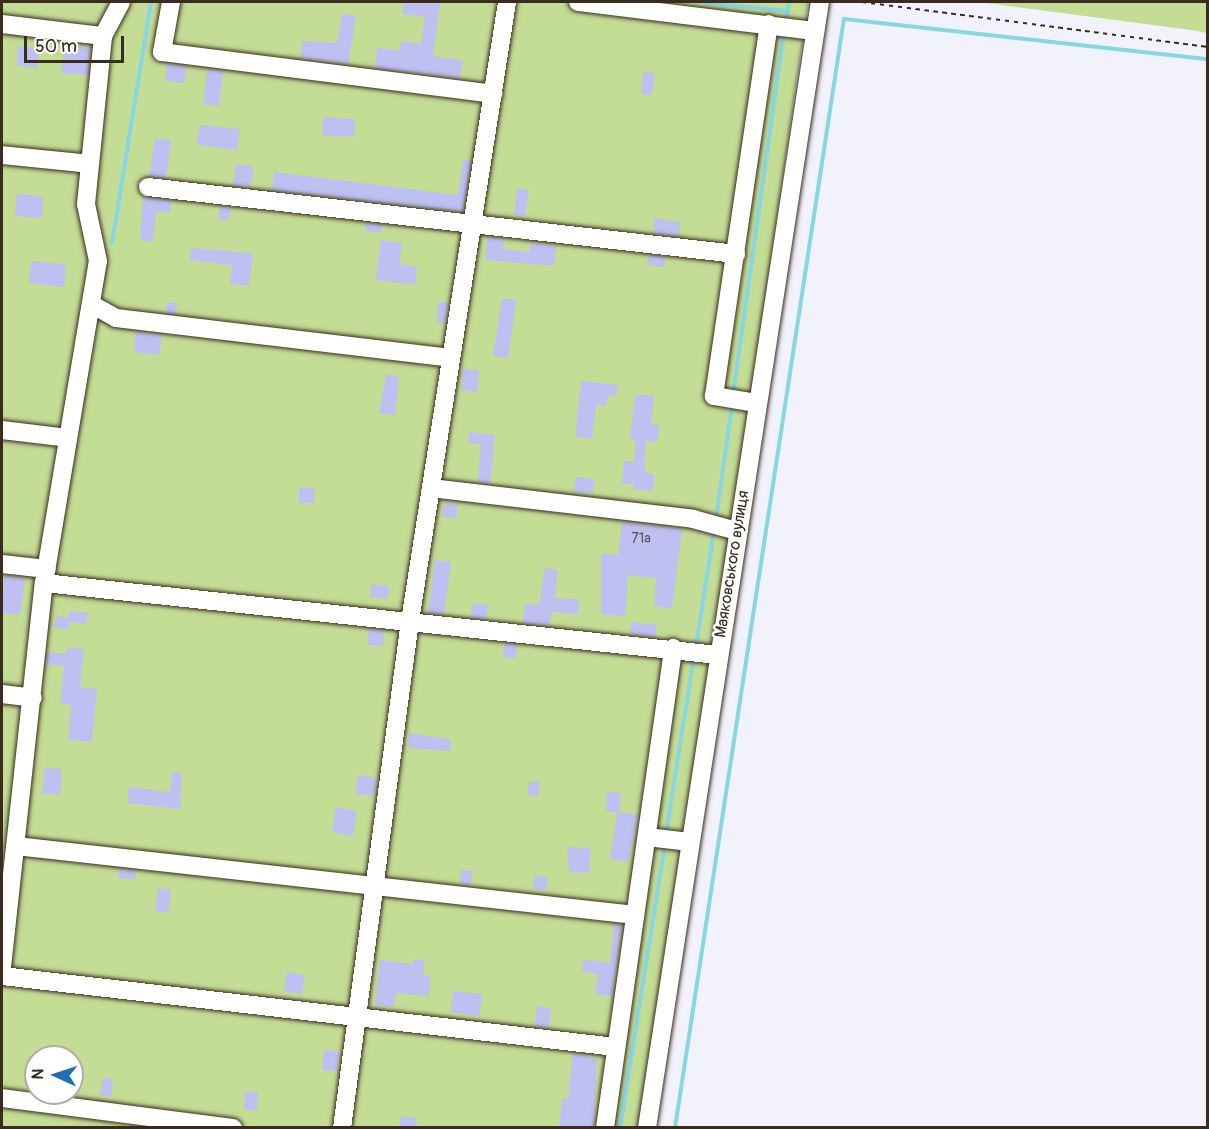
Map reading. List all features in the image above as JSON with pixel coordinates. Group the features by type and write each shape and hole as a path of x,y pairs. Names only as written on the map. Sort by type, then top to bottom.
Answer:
{"street":[{"path":"2,967 45,576 98,261 86,204 103,36 121,2"},
{"path":"171,2 162,52 493,94"},
{"path":"342,1128 410,621 507,2"},
{"path":"578,2 815,31"},
{"name":"Маяковського вулиця","path":"647,1128 737,531 742,401 820,2"},
{"path":"2,24 103,36"},
{"path":"742,401 714,396 772,25"},
{"path":"2,154 90,164"},
{"path":"148,187 736,254"},
{"path":"91,304 116,318 451,358"},
{"path":"2,430 69,438"},
{"path":"431,488 693,519 737,531"},
{"path":"2,564 45,576 410,621 673,648 718,655"},
{"path":"605,1128 673,648"},
{"path":"2,694 33,698"},
{"path":"646,837 690,842"},
{"path":"16,846 635,915"},
{"path":"2,976 616,1047"},
{"path":"2,1098 233,1128"}],"path":[{"path":"862,2 1208,47"}],"green space":[{"path":"2,2 808,2 645,1127 2,1128"},
{"path":"978,2 1207,2 1207,33 1191,30"}],"building":[{"path":"404,2 440,2 433,56 463,60 460,78 375,68 377,48 400,50 401,41 421,44 425,17 402,14"},
{"path":"342,14 356,16 348,64 301,58 302,41 337,43"},
{"path":"18,46 39,48 37,68 17,66"},
{"path":"64,46 90,48 88,75 61,73"},
{"path":"167,64 186,66 184,83 165,81"},
{"path":"207,69 223,71 219,106 203,104"},
{"path":"643,72 655,73 652,95 641,94"},
{"path":"323,117 355,119 354,137 322,135"},
{"path":"199,125 240,129 237,150 197,145"},
{"path":"155,138 171,140 166,178 149,176"},
{"path":"463,160 471,161 463,212 272,190 274,172 458,195"},
{"path":"236,164 253,166 251,187 233,185"},
{"path":"517,188 529,190 525,216 514,215"},
{"path":"17,194 43,196 42,218 15,216"},
{"path":"143,197 171,201 170,213 156,212 153,242 140,240"},
{"path":"220,207 231,208 228,221 218,219"},
{"path":"655,218 680,222 679,236 653,233"},
{"path":"365,223 382,225 381,233 365,231"},
{"path":"487,237 504,239 503,249 530,252 530,243 556,246 554,266 485,260"},
{"path":"381,240 402,243 399,264 417,267 415,285 376,280"},
{"path":"191,248 253,253 249,286 230,284 232,265 190,260"},
{"path":"649,255 665,257 664,267 647,265"},
{"path":"31,261 66,264 64,287 29,283"},
{"path":"502,298 516,300 508,358 493,356"},
{"path":"167,302 177,303 176,314 165,313"},
{"path":"438,302 448,303 445,323 437,322"},
{"path":"136,332 162,335 159,355 134,352"},
{"path":"463,369 479,370 477,392 461,390"},
{"path":"386,374 399,376 395,415 379,414"},
{"path":"581,381 618,385 617,396 608,395 606,406 596,405 592,439 575,437"},
{"path":"635,394 654,396 651,424 659,425 657,442 646,441 644,473 654,474 653,491 633,489 634,484 622,483 624,461 634,462 636,440 630,440"},
{"path":"469,432 495,435 490,484 478,482 481,444 468,443"},
{"path":"576,477 594,479 593,493 574,492"},
{"path":"299,488 315,488 314,503 299,503"},
{"path":"444,503 458,504 456,518 442,517"},
{"path":"622,522 682,529 672,608 654,606 656,578 628,575 625,616 601,614 601,553 618,555"},
{"path":"435,560 451,562 444,614 428,613"},
{"path":"544,568 558,570 555,598 579,599 578,614 551,612 550,625 523,623 525,603 540,604"},
{"path":"4,576 25,578 20,615 2,613"},
{"path":"371,584 389,586 388,599 370,597"},
{"path":"472,603 488,605 486,619 471,617"},
{"path":"70,611 88,612 86,624 70,622 69,630 54,628 56,616 69,617"},
{"path":"631,622 657,625 655,637 630,634"},
{"path":"369,629 384,631 383,646 367,645"},
{"path":"504,643 517,645 516,658 503,658"},
{"path":"67,647 84,649 80,687 97,689 92,742 68,740 71,705 60,703 64,666 46,664 48,652 66,654"},
{"path":"409,733 451,739 450,751 408,748"},
{"path":"45,768 62,769 60,795 42,793"},
{"path":"172,772 182,773 180,809 127,803 129,787 170,792"},
{"path":"358,775 376,777 374,796 355,794"},
{"path":"529,781 540,782 538,796 528,795"},
{"path":"607,792 621,793 619,812 638,815 628,862 610,859 617,812 606,811"},
{"path":"336,807 357,811 353,836 332,832"},
{"path":"567,847 591,848 589,873 569,872"},
{"path":"119,869 136,871 135,879 118,878"},
{"path":"461,870 472,871 471,885 460,884"},
{"path":"535,875 548,877 546,890 533,889"},
{"path":"158,888 171,890 168,913 155,911"},
{"path":"614,924 622,925 612,996 595,994 598,974 582,971 584,959 610,963"},
{"path":"414,959 425,960 423,975 431,976 429,996 396,993 394,1007 375,1005 380,960 413,964"},
{"path":"287,972 305,975 302,994 284,991"},
{"path":"453,991 482,994 479,1016 451,1012"},
{"path":"537,1006 551,1008 549,1028 535,1026"},
{"path":"324,1050 339,1052 337,1071 322,1070"},
{"path":"573,1053 597,1059 594,1128 559,1128 562,1098 568,1099"},
{"path":"103,1077 113,1079 111,1097 100,1095"},
{"path":"245,1091 258,1092 257,1110 244,1110"},
{"path":"401,1116 417,1118 416,1128 399,1128"}],"waterway":[{"path":"112,243 151,2"},
{"path":"702,2 788,11"},
{"path":"786,23 789,2"},
{"path":"675,1128 844,19 1208,59"},
{"path":"733,395 784,34"},
{"path":"716,519 732,405"},
{"path":"696,647 714,530"},
{"path":"666,833 694,657"},
{"path":"620,1128 665,844"}]}
